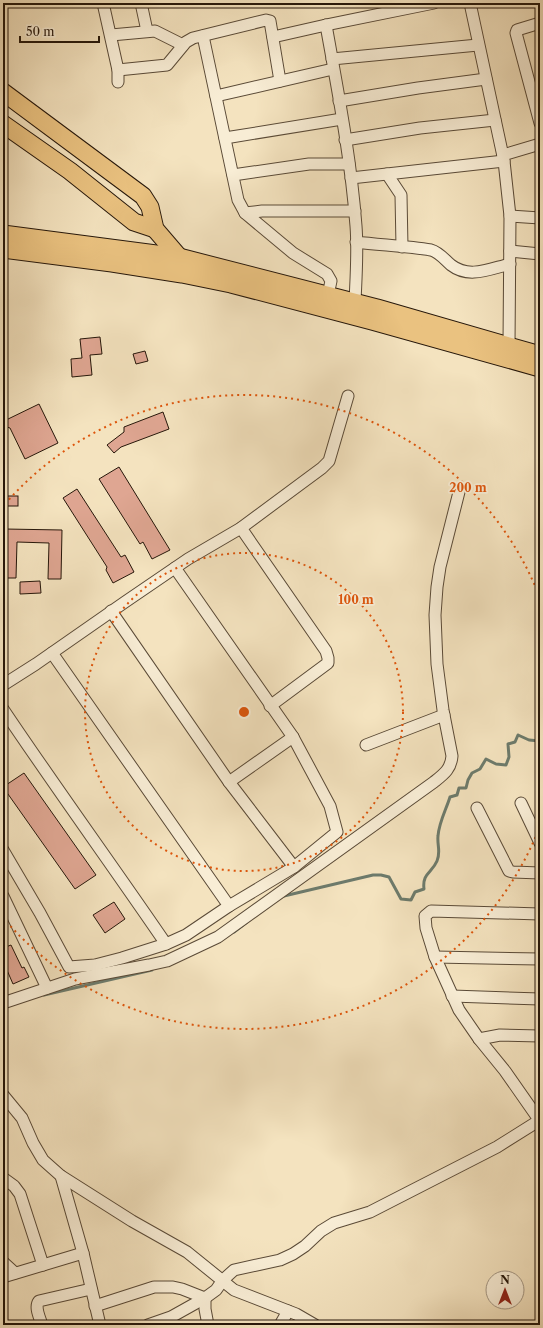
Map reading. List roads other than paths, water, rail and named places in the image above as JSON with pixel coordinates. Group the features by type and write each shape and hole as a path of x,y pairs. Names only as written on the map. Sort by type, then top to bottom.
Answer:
{"main road":[{"path":"3,92 143,196 150,207 156,229 180,258 182,274"},
{"path":"3,124 70,171 134,222 156,229"},
{"path":"3,234 180,258 355,302 374,314 540,368"},
{"path":"3,249 182,274 374,314 509,346 540,355"}],"street":[{"path":"103,3 118,70 118,82"},
{"path":"141,3 147,31"},
{"path":"273,37 434,3"},
{"path":"470,3 503,158 510,216 509,346"},
{"path":"118,70 167,65 183,45 193,38 266,20 270,21 280,81"},
{"path":"540,23 517,30 516,33 540,124"},
{"path":"326,25 349,164 355,211 357,259 355,302"},
{"path":"111,35 155,31 183,45"},
{"path":"203,36 226,138 238,200 245,213 293,253 328,274 331,281 328,295"},
{"path":"216,96 280,81 333,64 478,45"},
{"path":"339,101 486,79"},
{"path":"226,138 342,120"},
{"path":"345,140 420,128 495,120"},
{"path":"351,178 503,158 540,144"},
{"path":"233,175 310,164 349,164"},
{"path":"387,174 401,195 402,248"},
{"path":"245,213 262,211 355,211"},
{"path":"510,216 540,218"},
{"path":"356,242 432,251 452,266 466,272 473,273 510,264"},
{"path":"510,251 540,254"},
{"path":"3,685 175,568 241,528 322,468 329,461 348,396"},
{"path":"3,1003 75,979 149,966 167,961 218,937 447,772 452,756 444,715 437,664 435,615 436,587 459,492"},
{"path":"241,528 326,651 328,658 328,663 270,706"},
{"path":"3,850 40,913 68,967 95,965 122,958 166,944 186,935 229,906 294,867 338,832 330,806 292,737 175,568"},
{"path":"111,611 229,782 294,867"},
{"path":"52,653 229,906"},
{"path":"3,709 166,944"},
{"path":"366,745 444,715"},
{"path":"229,782 292,737"},
{"path":"521,804 540,843"},
{"path":"477,808 509,870 513,872 540,873"},
{"path":"3,896 47,988"},
{"path":"148,1325 171,1317 205,1298 216,1290 223,1280 237,1268 280,1260 293,1254 305,1246 320,1231 334,1223 370,1212 496,1147 540,1120 459,1010 435,957 426,928 425,916 431,911 540,914"},
{"path":"435,957 540,958"},
{"path":"452,996 540,998"},
{"path":"479,1039 500,1035 540,1036"},
{"path":"3,1095 22,1118 33,1144 43,1160 61,1176 132,1221 187,1252 234,1290 288,1311 315,1325"},
{"path":"61,1176 83,1253 100,1325"},
{"path":"3,1178 14,1186 20,1194 43,1265"},
{"path":"3,1277 83,1253"},
{"path":"3,1262 15,1273"},
{"path":"95,1306 154,1287 173,1287 205,1298"},
{"path":"42,1325 37,1307 37,1304 40,1301 91,1289"},
{"path":"205,1298 205,1309 208,1325"},
{"path":"280,1325 288,1311"}],"waterway":[{"path":"284,896 373,875 381,875 389,877 401,899 411,900 415,892 424,889 424,880 437,861 439,855 438,839 441,821 450,797 457,795 459,788 466,788 472,773 480,769 486,759 496,764 506,765 509,757 508,744 515,742 518,735 529,740 540,741"},
{"path":"234,932 247,922"},
{"path":"44,995 152,970"}]}
